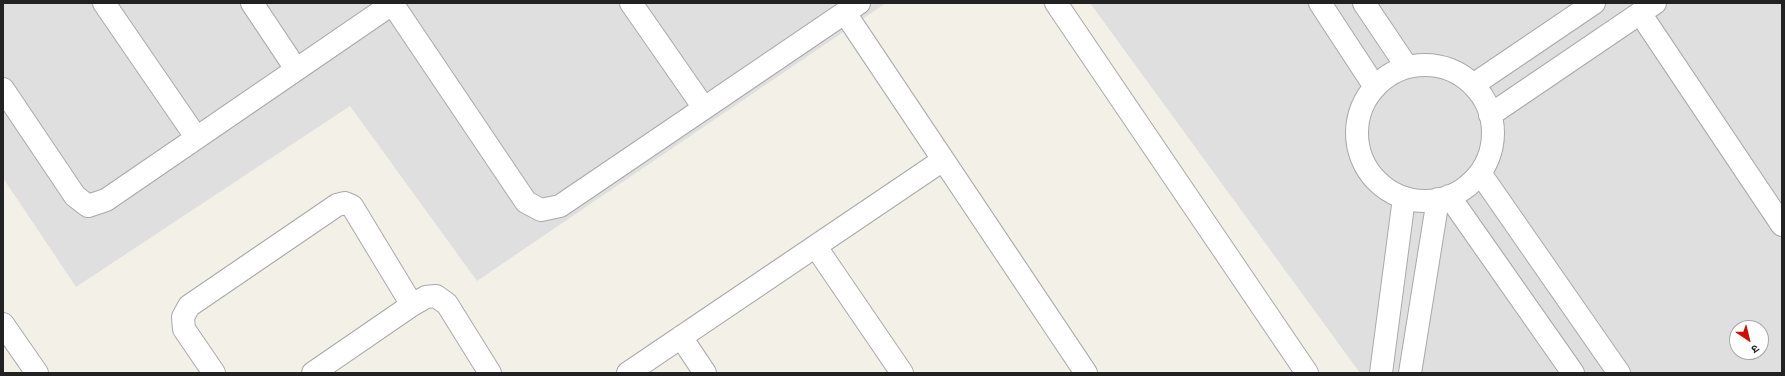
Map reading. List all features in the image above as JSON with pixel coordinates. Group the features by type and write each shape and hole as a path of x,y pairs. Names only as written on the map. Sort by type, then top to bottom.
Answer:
{"street":[{"path":"104,3 196,137"},
{"path":"252,3 296,69"},
{"path":"631,3 704,108"},
{"path":"1056,3 1307,373"},
{"path":"1320,3 1375,87"},
{"path":"1364,3 1407,67"},
{"path":"1473,85 1594,3"},
{"path":"3,89 76,196 88,206 106,200 392,4 526,202 541,210 560,206 852,8 943,160 1086,373"},
{"path":"1490,115 1648,8 1779,214"},
{"path":"1431,65 1454,71 1473,85 1487,104 1493,128 1491,151 1480,173 1467,187 1444,198 1427,201 1404,198 1384,188 1368,172 1358,151 1357,128 1362,106 1375,87 1390,74 1407,67 1431,65"},
{"path":"628,373 943,160"},
{"path":"1480,173 1619,373"},
{"path":"1381,373 1404,198"},
{"path":"1410,373 1444,198"},
{"path":"1444,198 1572,373"},
{"path":"214,373 184,329 183,317 190,306 337,205 345,203 352,206 412,305"},
{"path":"816,247 902,373"},
{"path":"313,373 412,305 426,297 436,296 446,304 490,373"},
{"path":"3,324 37,373"},
{"path":"681,337 705,373"}],"shaded area":[{"path":"3,3 886,3 477,281 350,106 76,287 3,178"},
{"path":"1090,3 1782,3 1782,373 1360,373"}]}
